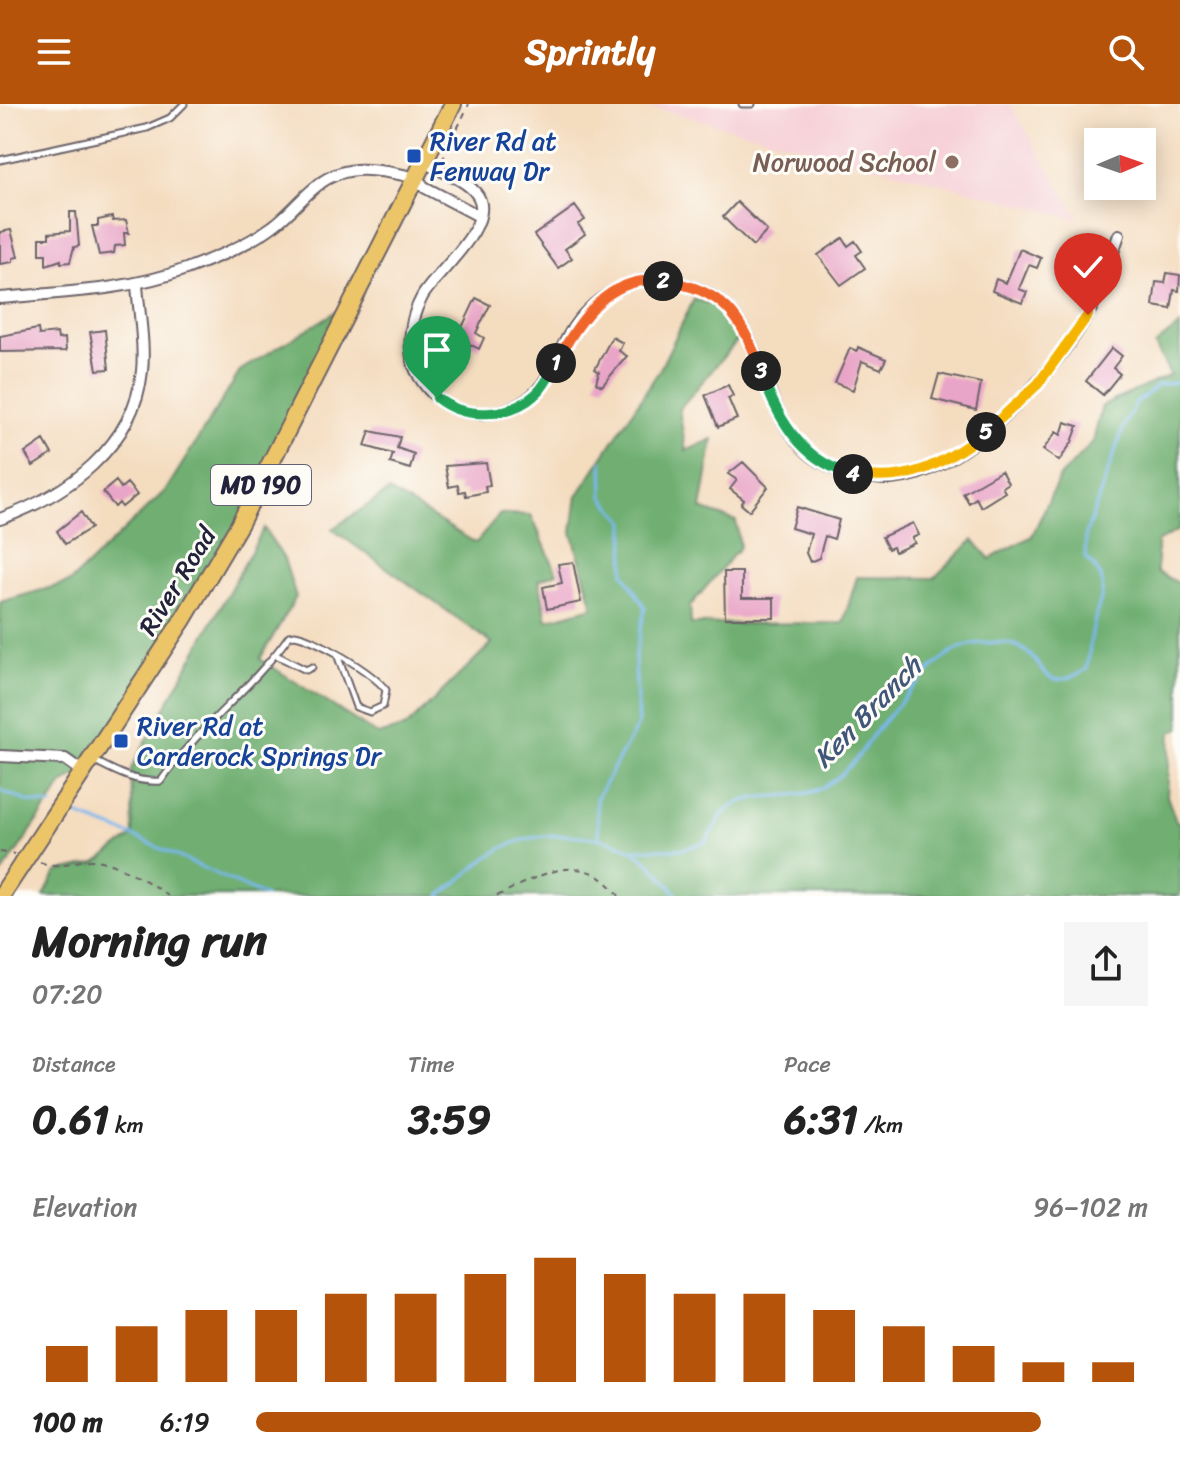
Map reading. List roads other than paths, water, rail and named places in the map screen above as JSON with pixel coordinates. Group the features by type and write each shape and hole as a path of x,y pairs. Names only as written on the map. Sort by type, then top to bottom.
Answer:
{"main road":[{"name":"River Road","path":"1,896 184,618 239,525 426,170 453,104"}],"street":[{"path":"0,298 137,285 244,246 276,224 318,184 336,173 371,168 426,170 477,195 481,205 476,230 466,246 422,296 414,315 409,342 414,366 429,391 446,405 481,415 510,410 536,395 576,325 607,295 632,283 652,279 677,282 717,298 738,317 749,336 769,396 802,448 822,462 845,472 892,479 919,472 968,446 1004,419 1038,384 1088,315 1119,235"},
{"path":"426,170 424,187 479,216"},
{"path":"0,519 31,508 74,481 98,461 125,428 138,393 142,368 137,285"},
{"path":"0,756 65,759 86,765"}],"lane":[{"path":"0,160 147,128 174,116 184,104"},
{"path":"742,104 752,104"},
{"path":"86,765 148,782 161,781 210,720 276,655 289,636 295,635 338,657 377,679 386,690 383,706 370,712 356,707 338,657"},
{"path":"276,655 306,670 312,667"}],"waterway":[{"name":"Ken Branch","path":"632,849 682,849 706,842 722,815 732,806 756,798 808,793 824,787 854,762 875,732 931,669 969,645 1012,644 1027,652 1046,674 1060,680 1087,669 1102,586 1098,573 1085,556 1086,534 1125,423 1136,403 1159,385 1180,382"},
{"path":"599,839 596,799 638,725 635,656 645,608 624,573 625,522 603,497 602,461"},
{"path":"0,790 29,802 52,805"},
{"path":"66,811 133,836 265,896"},
{"path":"440,896 509,845 553,835 586,837 630,849 650,864 678,896"}],"place":[{"name":"River Rd at Fenway Dr","path":"414,156"},
{"name":"Norwood School","path":"952,162"},
{"name":"River Rd at Carderock Springs Dr","path":"121,741"}]}
